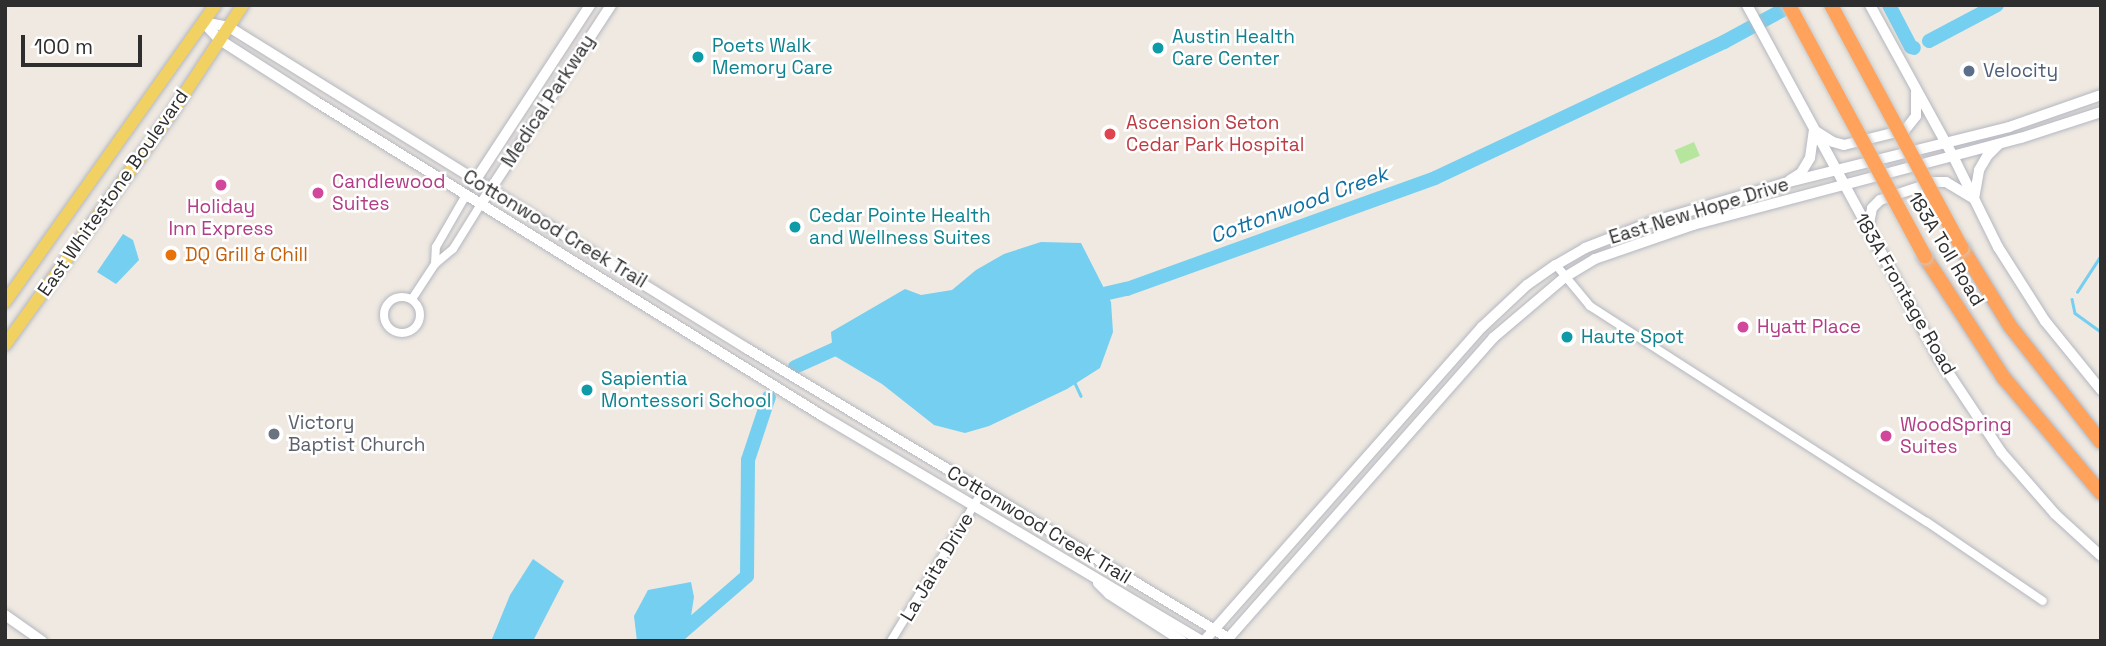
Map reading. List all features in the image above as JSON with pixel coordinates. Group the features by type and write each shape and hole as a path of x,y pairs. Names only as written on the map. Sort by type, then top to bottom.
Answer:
{"highway":[{"name":"183A Toll Road","path":"1789,5 1925,257 2004,378 2101,493"},
{"name":"183A Toll Road","path":"1831,5 1962,248 2010,326 2101,442"}],"main road":[{"name":"East Whitestone Boulevard","path":"5,302 215,5"},
{"name":"East Whitestone Boulevard","path":"5,345 243,5"}],"street":[{"name":"Medical Parkway","path":"435,264 436,247 466,195 590,5"},
{"name":"Medical Parkway","path":"412,299 435,264 453,249 611,5"},
{"name":"183A Frontage Road","path":"1747,5 1843,187 1938,357 2001,452 2055,514 2101,556"},
{"path":"1870,5 1953,156 1998,247 2045,321 2101,390"},
{"name":"Cottonwood Creek Trail","path":"203,22 229,27 982,492 1229,640"},
{"name":"Cottonwood Creek Trail","path":"203,22 220,40 466,195 973,506 1203,641"},
{"path":"1785,183 1801,173 1810,158 1814,131 1844,145 1905,130 1916,116 1916,89"},
{"name":"East New Hope Drive","path":"1203,641 1500,308 1556,265 1619,233 1785,183 1946,144 2045,116 2101,95"},
{"name":"East New Hope Drive","path":"1229,640 1493,338 1565,277 1595,259 1630,245 2001,143 2101,112"},
{"path":"1974,199 1982,164 2001,143"},
{"path":"1868,232 1868,219 1880,200 1934,182 1945,181 1974,199"},
{"path":"1556,265 1590,306 1927,522 2043,601"},
{"name":"Medical Parkway","path":"396,298 412,299 420,313 418,324 405,332 391,328 385,320 388,305 396,298"},
{"path":"1385,436 1393,451"},
{"name":"La Jaita Drive","path":"891,641 982,492"},
{"path":"1090,573 1109,594 1182,641"},
{"path":"5,615 42,641"}],"green space":[{"path":"1694,142 1700,156 1681,164 1675,150"}],"water":[{"path":"123,234 133,240 139,260 116,284 97,272"},
{"path":"1041,242 1081,243 1111,302 1113,332 1100,368 1067,389 989,426 965,433 934,425 882,384 833,355 831,332 905,289 921,295 952,290 976,270 1004,254"},
{"path":"533,559 564,581 533,641 492,639 510,595"},
{"path":"691,582 694,597 691,616 673,641 637,641 634,616 648,590"}],"waterway":[{"name":"Cottonwood Creek","path":"1091,297 1127,289 1435,178 1724,42 1792,5"},
{"name":"Cottonwood Creek","path":"1889,5 1914,48"},
{"name":"Cottonwood Creek","path":"1929,41 1997,5"},
{"path":"2077,292 2101,255"},
{"path":"2072,299 2075,313 2101,332"},
{"name":"Cottonwood Creek","path":"795,367 848,343"},
{"path":"1075,383 1081,396"},
{"name":"Cottonwood Creek","path":"672,641 747,576 748,460 769,397"}],"place":[{"name":"Austin Health Care Center","path":"1158,48"},
{"name":"Poets Walk Memory Care","path":"698,57"},
{"name":"Velocity","path":"1969,71"},
{"name":"Ascension Seton Cedar Park Hospital","path":"1110,134"},
{"name":"Holiday Inn Express","path":"221,185"},
{"name":"Candlewood Suites","path":"318,193"},
{"name":"Cedar Pointe Health and Wellness Suites","path":"795,227"},
{"name":"DQ Grill & Chill","path":"171,255"},
{"name":"Hyatt Place","path":"1743,327"},
{"name":"Haute Spot","path":"1567,337"},
{"name":"Sapientia Montessori School","path":"587,390"},
{"name":"Victory Baptist Church","path":"274,434"},
{"name":"WoodSpring Suites","path":"1886,436"}]}
